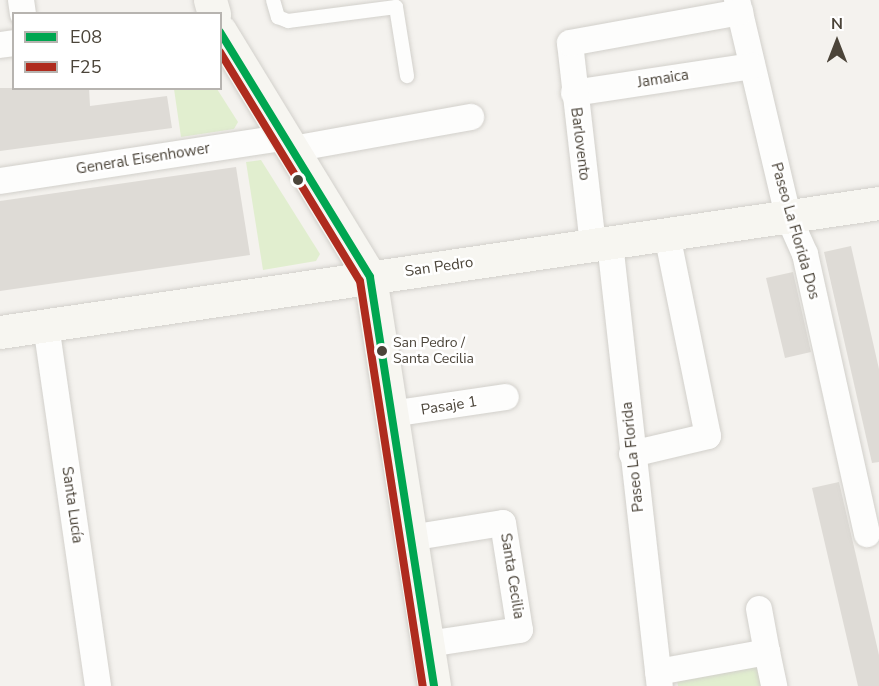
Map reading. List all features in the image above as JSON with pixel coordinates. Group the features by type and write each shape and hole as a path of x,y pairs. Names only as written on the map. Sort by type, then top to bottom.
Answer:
{"street":[{"name":"Barlovento","path":"601,244 573,93 570,43 738,6"},
{"name":"Paseo La Florida Dos","path":"738,6 788,216 805,254 867,534"},
{"path":"222,34 370,277 434,686"},
{"name":"Jamaica","path":"573,93 752,66"},
{"name":"General Eisenhower","path":"0,181 471,117"},
{"name":"San Pedro","path":"0,332 879,203"},
{"path":"632,454 708,436 667,234"},
{"name":"Paseo La Florida","path":"601,244 632,454 659,679 767,652"},
{"name":"Santa Lucía","path":"46,325 98,686"},
{"name":"Pasaje 1","path":"391,414 506,397"},
{"name":"Santa Cecilia","path":"410,538 503,523 520,630 427,644"},
{"path":"759,609 774,686"}],"lane":[{"path":"273,0 278,17 288,21 396,7 407,76"}],"green space":[{"path":"174,90 218,90 238,122 234,129 181,137"},
{"path":"261,160 320,254 316,261 263,270 246,162"},
{"path":"756,659 762,686 678,686 676,675"}],"building":[{"path":"0,88 89,90 90,106 167,96 172,128 0,151"},
{"path":"236,167 250,255 0,291 0,201"},
{"path":"851,246 879,369 879,462 872,463 824,252"},
{"path":"793,272 811,352 785,358 766,278"},
{"path":"839,482 879,655 879,686 858,686 812,488"}],"transit line":[{"name":"E08","path":"222,35 370,277 434,686"},
{"name":"F25","path":"222,55 360,281 423,686"}],"place":[{"name":"San Pedro / Santa Cecilia","path":"382,351"}]}
